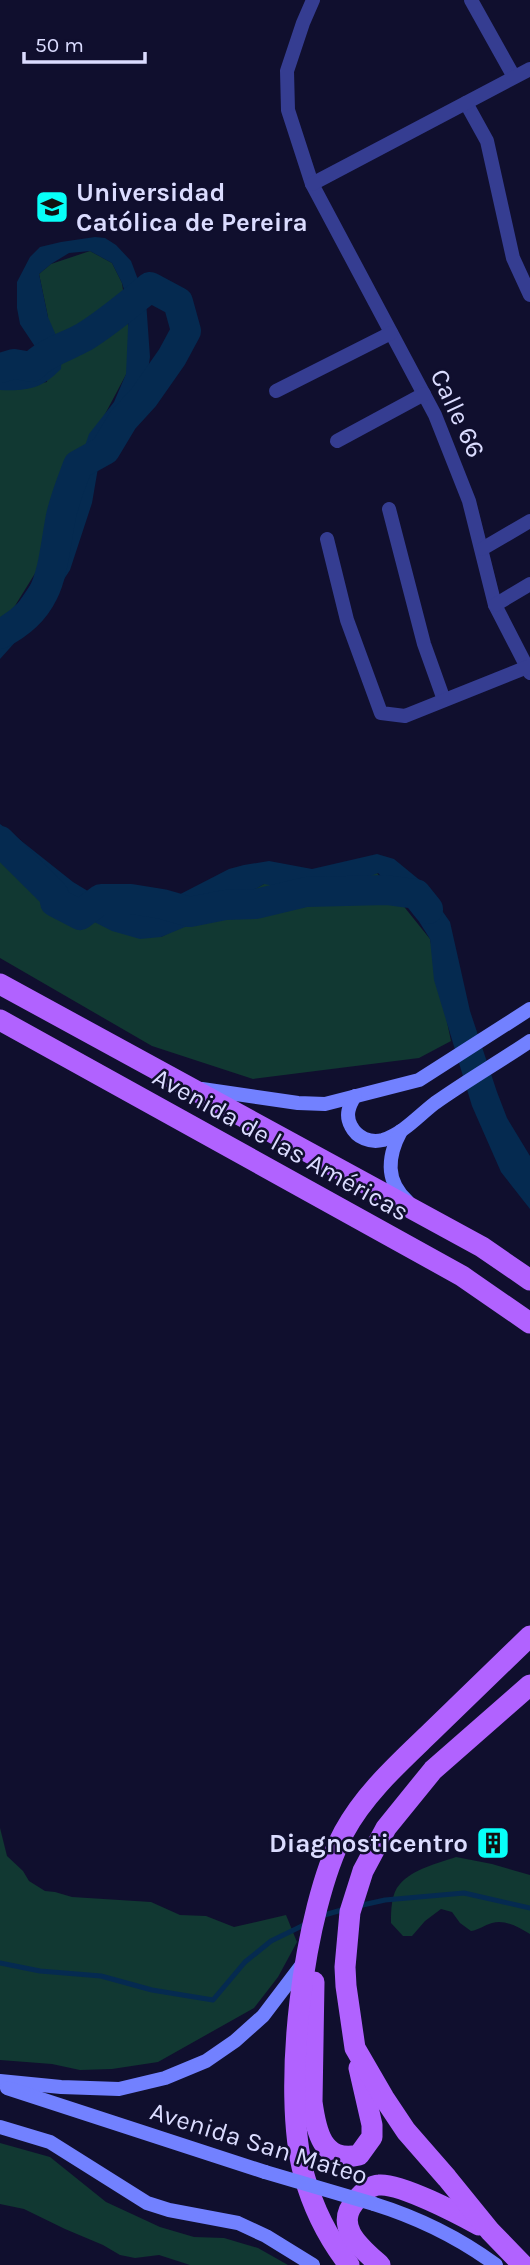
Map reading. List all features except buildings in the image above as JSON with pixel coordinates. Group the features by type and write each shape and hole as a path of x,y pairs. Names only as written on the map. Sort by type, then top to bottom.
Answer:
{"main road":[{"name":"Avenida de las Américas","path":"0,984 415,1209 482,1247 530,1280"},
{"path":"23,1032 25,1021 30,1014 42,1007"},
{"path":"189,1087 298,1103 325,1104 419,1080 530,1009"},
{"name":"Avenida de las Américas","path":"0,1020 462,1276 530,1323"},
{"path":"355,1096 349,1105 349,1124 362,1138 381,1140 401,1131 434,1104 530,1041"},
{"path":"401,1131 392,1149 390,1173 403,1198 415,1209"},
{"path":"349,2265 316,2213 303,2173 295,2092 301,1993 309,1946 329,1868 345,1832 374,1790 530,1636"},
{"path":"309,1946 314,1980 312,2102 315,2121 325,2145 340,2156 348,2158 359,2155 372,2137 372,2124 355,2048 346,1986 350,1912 363,1871 386,1828 433,1770 530,1685"},
{"name":"Avenida San Mateo","path":"0,2083 119,2089 165,2078 206,2061 235,2041 263,2016 309,1946"},
{"path":"355,2048 406,2131 490,2231 523,2265"},
{"name":"Avenida San Mateo","path":"0,2083 265,2172 408,2215 449,2234 496,2265"},
{"path":"0,2127 50,2142 147,2203 238,2224 266,2236 313,2265"},
{"path":"380,2265 356,2243 347,2221 354,2202 367,2189 378,2184 434,2202 490,2231"}],"street":[{"name":"Calle 66","path":"313,0 287,71 288,110 312,184 424,394 450,449 469,501 495,605 529,669"},
{"path":"471,0 514,77"},
{"path":"312,184 530,69"},
{"path":"466,103 487,141 513,258 530,295"},
{"path":"275,391 391,333"},
{"path":"337,441 424,394"},
{"path":"389,509 424,644 444,700"},
{"path":"482,549 530,521"},
{"path":"327,539 347,620 381,713 405,716 529,669"},
{"path":"495,605 530,584"}],"green space":[{"path":"90,251 112,263 122,283 128,325 139,350 78,465 60,533 0,630 0,390 47,382 48,317 39,274 51,264"},
{"path":"0,857 161,937 264,884 377,873 430,939 451,1041 419,1058 253,1079 152,1046 0,958"},
{"path":"0,1828 7,1856 23,1871 29,1881 45,1891 72,1897 151,1902 180,1915 206,1916 234,1927 286,1915 297,1942 278,1977 254,2008 158,2062 112,2069 80,2070 52,2064 0,2060"},
{"path":"456,1857 530,1875 530,1934 502,1922 471,1931 460,1923 452,1912 441,1909 425,1921 412,1936 403,1936 391,1923 392,1902 397,1888 419,1870"},
{"path":"0,2143 50,2157 106,2202 160,2227 194,2237 224,2238 258,2248 288,2265 190,2265 159,2255 135,2258 120,2255 24,2209 0,2204"}],"water":[{"path":"95,237 105,238 116,245 131,261 146,301 150,357 144,397 105,450 98,468 92,503 70,570 43,611 0,659 0,630 56,547 71,487 89,434 114,402 126,374 129,305 122,283 112,263 90,251 69,253 39,274 48,317 62,349 61,369 40,385 19,390 0,390 0,372 23,370 42,357 20,324 17,282 30,257 40,247"},
{"path":"0,824 73,882 101,899 136,908 161,904 229,869 244,865 269,861 312,869 377,854 394,859 422,882 450,922 470,1011 497,1092 507,1118 530,1156 530,1209 501,1172 472,1106 434,980 430,939 408,904 378,873 335,890 306,892 264,884 197,922 161,937 140,939 112,931 55,902 0,861"}],"waterway":[{"path":"0,368 14,364 32,367 50,354 93,332 150,287 178,302 186,331 172,357 144,397 123,420 105,450 78,465 63,509 47,584 31,611 0,634"},
{"path":"0,841 54,895 55,902 80,915 101,899 131,899 190,912 225,905 256,904 306,892 386,890 416,894 428,909"},
{"path":"358,1906 385,1900 464,1893 530,1908"},
{"path":"321,1916 345,1909"},
{"path":"0,1963 40,1971 101,1976 152,1990 213,2000 245,1962 271,1941 306,1924"}],"place":[{"name":"Universidad Católica de Pereira","path":"52,207"},
{"name":"Diagnosticentro","path":"493,1843"}]}
